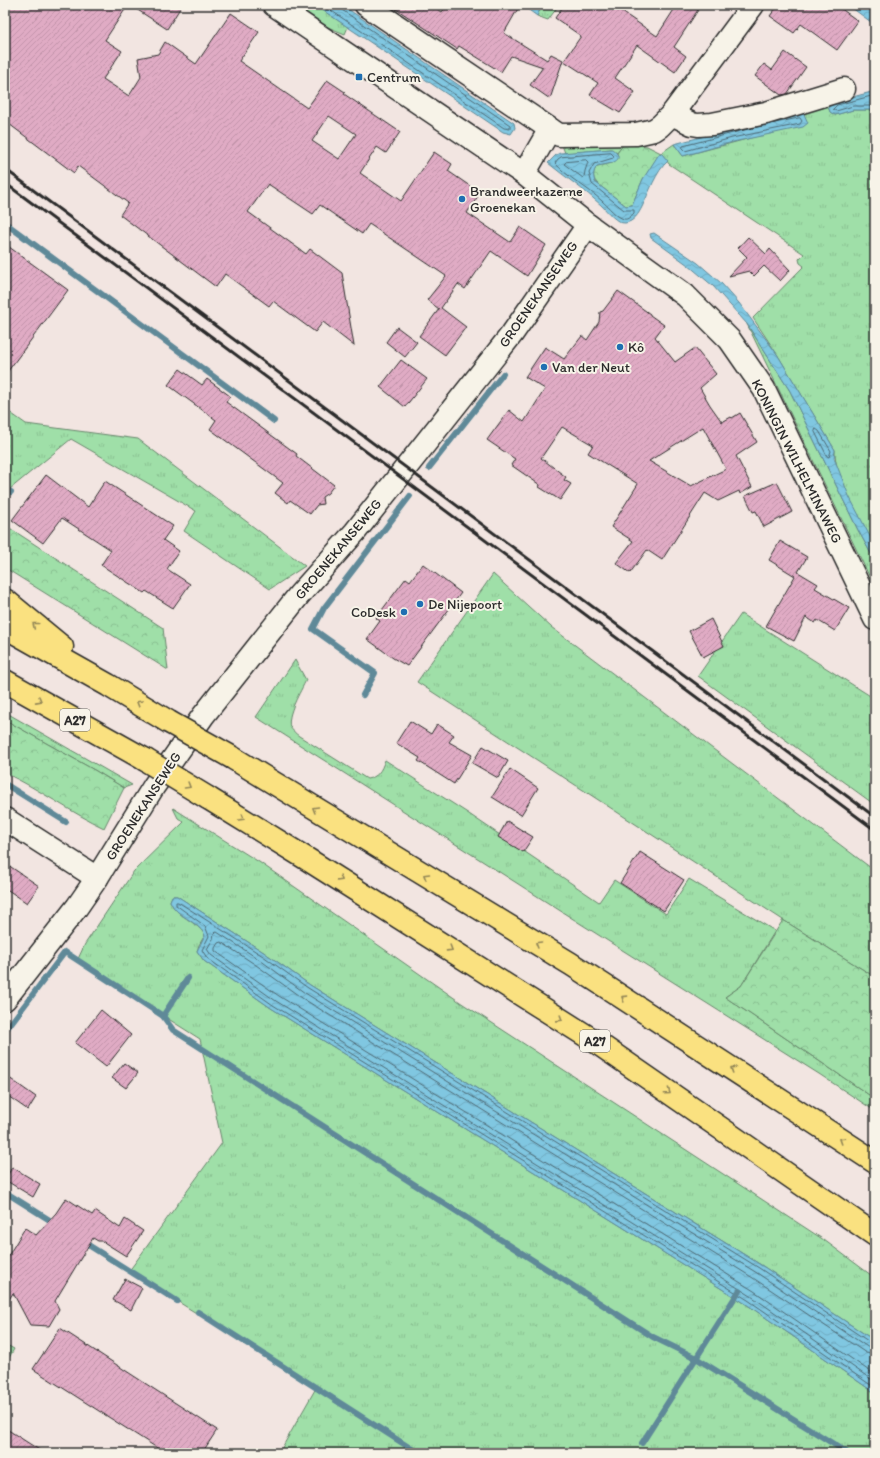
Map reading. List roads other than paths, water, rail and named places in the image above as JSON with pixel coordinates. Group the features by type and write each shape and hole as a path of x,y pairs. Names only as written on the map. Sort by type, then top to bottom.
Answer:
{"highway":[{"path":"5,600 108,685"},
{"path":"5,627 233,758 571,964 875,1162"},
{"name":"A27","path":"5,681 144,760 307,858 596,1042 875,1234"}],"street":[{"name":"KONINGIN WILHELMINAWEG","path":"274,5 524,174 588,225 685,295 730,340 764,389 875,619"},
{"path":"366,5 559,135 636,134 654,130 660,126 672,114 753,5"},
{"path":"672,114 692,124 712,124 766,113 844,89"},
{"path":"524,174 550,129"},
{"name":"GROENEKANSEWEG","path":"5,999 77,907 97,878 154,786 202,716 299,595 322,571 355,532 512,334 588,225"},
{"path":"5,819 97,878"}],"water":[{"path":"315,5 342,5 514,123 515,128 511,134 503,132"},
{"path":"522,5 542,5 537,16"},
{"path":"848,5 866,5 875,12 875,25"},
{"path":"875,91 875,110 853,110 835,115 830,112 828,106 834,102"},
{"path":"802,113 804,114 808,123 803,127 733,142 683,156 674,144 751,124"},
{"path":"612,149 617,153 617,160 615,162 597,166 594,172 594,180 626,206 632,205 643,179 659,154 661,153 668,161 656,176 638,214 634,219 625,223 615,219 595,199 548,163 560,153"},
{"path":"654,233 698,263 721,283 739,303 777,354 835,450 834,458 849,496 875,546 875,561 858,530 790,391 747,324 713,286 688,265 651,238 650,234"},
{"path":"172,896 177,896 265,953 310,985 761,1265 875,1341 875,1393 746,1304 271,1008 204,961 197,951 205,935 197,926 177,911 170,901"}],"waterway":[{"path":"5,223 274,421"},
{"path":"429,468 503,374"},
{"path":"5,489 11,492"},
{"path":"363,695 375,673 313,629 324,608 410,496"},
{"path":"5,784 66,822"},
{"path":"5,1031 65,952 163,1016 188,978"},
{"path":"163,1016 173,1030 653,1337 696,1358 848,1453"},
{"path":"5,1192 56,1224"},
{"path":"82,1241 177,1301"},
{"path":"642,1443 739,1291"},
{"path":"198,1312 418,1453"}],"railway":[{"path":"5,169 875,817"},
{"path":"5,183 875,830"}],"place":[{"name":"Centrum","path":"359,77"},
{"name":"Brandweerkazerne Groenekan","path":"462,199"},
{"name":"Kô","path":"620,347"},
{"name":"Van der Neut","path":"544,367"},
{"name":"De Nijepoort","path":"420,604"},
{"name":"CoDesk","path":"404,612"}]}
